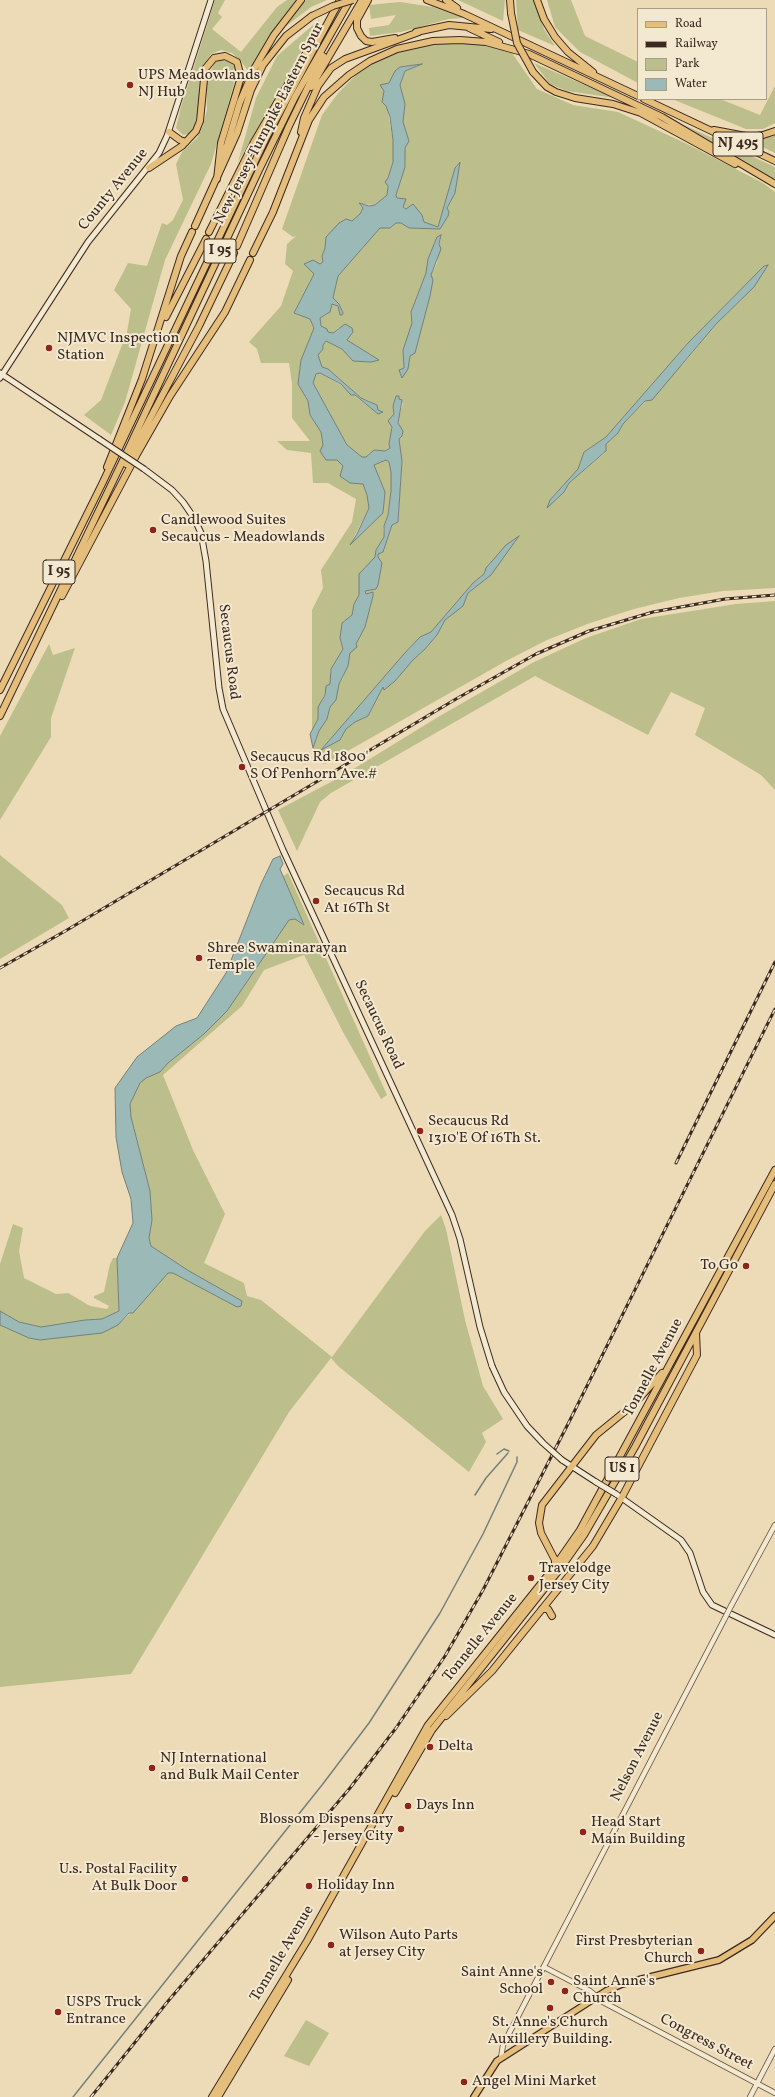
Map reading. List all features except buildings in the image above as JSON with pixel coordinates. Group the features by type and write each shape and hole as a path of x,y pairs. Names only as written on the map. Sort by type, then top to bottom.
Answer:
{"highway":[{"path":"217,179 240,102 252,73 274,35 301,0"},
{"path":"209,232 254,142 336,0"},
{"name":"New Jersey Turnpike Eastern Spur","path":"0,690 102,484 267,136 340,0"},
{"path":"195,226 237,133 254,85 263,65 286,36 312,16 333,6 352,0"},
{"path":"237,246 304,94 352,0"},
{"name":"New Jersey Turnpike Eastern Spur","path":"0,716 101,507 262,163 300,89 352,0"},
{"path":"282,144 305,97 362,0"},
{"path":"368,0 359,15 357,23 359,33 365,40 377,42 419,32"},
{"path":"427,0 464,14 637,96"},
{"path":"446,0 464,14"},
{"path":"510,0 510,13 517,44 533,72 546,87 561,94 613,104 650,117 744,169 773,183"},
{"path":"538,0 544,19 559,42 574,57 602,79"},
{"path":"297,149 304,118 321,80 331,68 345,59 441,25 464,26 500,31"},
{"path":"464,26 509,47 542,59 662,117 773,183"},
{"path":"253,254 273,212 297,149 312,115 324,97 354,71 380,56 409,45 439,40 472,40 509,47"},
{"path":"149,168 186,142 199,125 203,81 207,66 218,57 231,58 239,65 241,77 221,143 217,179"},
{"name":"NJ 495","path":"646,100 775,161"},
{"path":"700,126 746,137 759,136 775,131"},
{"path":"169,132 180,140 186,142"},
{"path":"102,484 110,455 137,392 159,329 181,256 192,232"},
{"path":"159,329 206,239"},
{"path":"101,507 115,485 199,326 234,252"},
{"path":"50,614 68,587 127,472 160,412 225,312 250,260"},
{"path":"0,683 15,660"},
{"name":"Tonnelle Avenue","path":"212,2097 307,1941 428,1725 555,1566 580,1530 775,1170"},
{"name":"Tonnelle Avenue","path":"218,2097 251,2044 432,1730 560,1569 584,1535 634,1447 775,1184"},
{"path":"432,1730 492,1671 593,1546 697,1355 696,1332"},
{"path":"555,1566 555,1560 541,1533 540,1514 542,1505 591,1441 649,1389 672,1361"},
{"path":"542,1609 548,1610 552,1616"}],"main road":[{"name":"County Avenue","path":"1,375 88,242 149,168 159,153 169,132 211,0"},
{"name":"Secaucus Road","path":"1,375 144,469 172,490 184,502 194,518 201,533 205,547 219,688 223,709 284,850 452,1215 460,1239 480,1327 492,1366 504,1392 527,1426 562,1460 619,1496 681,1540 690,1553 703,1592 712,1605 775,1635"},
{"path":"474,2097 493,2065 500,2058 597,1997 622,1984 698,1966 728,1956 752,1940 775,1916"}],"street":[{"name":"Nelson Avenue","path":"500,2058 503,2045 731,1606 775,1525"},
{"name":"Congress Street","path":"544,1967 590,1991 603,2002 775,2092"},
{"path":"750,2097 775,2049"}],"green space":[{"path":"215,0 225,0 218,13 222,17 212,29 241,52 277,7 287,0 297,0 271,34 249,72 240,60 232,53 221,50 211,54 204,64 201,73 198,112 194,127 189,134 183,135 176,128 181,107"},
{"path":"306,0 327,0 311,7 285,27"},
{"path":"458,0 505,0 503,21"},
{"path":"516,0 535,0 544,29 555,46 518,30"},
{"path":"547,0 571,0 585,36 637,62 637,82 580,52 555,27"},
{"path":"400,2 433,7 463,18 449,19 401,32 370,36 369,28 389,25 396,15 371,19 369,5"},
{"path":"320,19 238,162 256,98 277,56"},
{"path":"453,43 482,44 510,50 537,89 573,105 618,112 685,143 763,183 775,192 775,588 723,591 679,598 634,609 590,623 547,640 506,661 325,764 318,761 313,748 319,731 327,719 330,707 335,700 350,653 365,627 373,596 372,592 366,594 365,590 370,590 379,576 381,569 377,557 378,554 383,552 392,525 398,522 402,461 399,439 402,436 398,419 403,403 394,402 394,414 391,419 392,434 389,440 390,448 385,451 374,450 366,457 362,457 347,445 313,383 316,374 319,373 341,385 378,414 378,410 370,401 361,398 328,369 322,367 318,355 323,349 323,345 326,341 342,349 354,361 371,362 378,360 347,340 353,332 338,328 333,333 328,332 321,326 320,318 328,314 332,304 338,306 340,315 339,304 333,298 338,276 380,228 390,228 396,223 401,223 409,228 440,229 447,208 455,193 459,162 455,168 438,227 424,222 422,215 403,207 404,203 397,198 396,195 405,167 405,148 409,141 403,122 405,104 400,85 405,71 420,65 400,67 384,91 393,140 393,161 388,178 387,195 375,205 359,204 363,208 360,214 352,221 346,220 326,237 325,248 322,256 323,262 320,264 304,264 314,274 294,313 310,319 314,328 301,360 298,384 308,401 310,415 321,432 323,445 343,466 341,476 350,483 363,484 367,495 369,508 351,543 383,513 385,492 374,465 386,460 389,462 391,472 391,491 388,515 383,529 384,537 376,550 375,557 369,566 365,567 359,582 359,595 354,604 352,615 342,623 340,638 343,649 330,671 330,684 318,707 318,719 312,733 312,610 323,588 321,570 352,522 356,499 328,483 313,483 311,453 287,450 277,441 310,441 292,418 292,384 289,363 261,363 257,349 249,342 281,306 293,271 285,264 287,244 296,236 293,237 282,229 322,115 339,92 359,72 374,62 411,47","holes":["441,235 437,263 431,275 410,355 408,369 400,370 404,368 403,350 413,323 411,312 426,273 428,259 437,238","767,265 744,297 716,324 684,363 623,424 618,433 606,444 606,452 569,483 564,492 550,500 578,469 584,452 606,437 688,343 764,266","518,537 491,575 468,593 462,606 445,620 437,635 425,649 413,660 395,681 385,689 384,686 368,716 355,722 346,729 340,740 322,749 403,655 420,637 431,632 473,583 484,574 486,568"]},
{"path":"223,60 231,62 238,70 211,164 165,260 125,402 111,435 84,415 101,400 127,332 131,309 114,290 128,263 147,266 162,223 167,225 173,220 183,200 176,164 182,152 197,138 203,126 207,109 206,84 209,74 215,62"},
{"path":"534,63 615,98 567,91 550,84"},
{"path":"775,86 775,123 763,129 746,129 674,100 722,100 760,115"},
{"path":"682,124 775,167 775,180 763,172"},
{"path":"775,135 775,153 745,139 761,139"},
{"path":"775,601 775,790 761,775 695,735 705,708 671,692 648,735 535,676 331,793 320,802 297,851 278,810 342,776 438,717 534,662 586,638 641,619 736,604"},
{"path":"49,644 53,655 75,648 51,718 51,737 0,820 0,736"},
{"path":"0,855 62,905 69,918 0,959"},
{"path":"288,873 387,1095 381,1099 343,1032 304,955 264,970 242,1006 163,1075 193,1150 225,1214 204,1263 244,1283 247,1296 261,1300 332,1357 425,1231 441,1215 446,1229 465,1320 483,1386 503,1419 482,1433 486,1442 469,1472 338,1366 331,1358 289,1412 131,1674 0,1687 0,1325 29,1338 40,1340 52,1339 118,1325 145,1299 168,1273 173,1273 231,1304 241,1306 242,1301 189,1271 151,1246 149,1238 152,1220 150,1191 131,1117 130,1104 140,1083 146,1078 160,1072 168,1063 204,1034 227,1011 289,920 295,919 304,925 283,876"},
{"path":"13,1224 23,1228 19,1251 24,1278 56,1294 68,1293 90,1306 107,1309 109,1306 94,1298 94,1296 104,1292 110,1264 113,1258 117,1258 119,1311 102,1319 85,1320 41,1327 19,1322 0,1311 0,1264"},
{"path":"306,2020 329,2033 309,2066 284,2056"}],"water":[{"path":"422,64 405,71 400,85 405,104 403,122 409,141 405,148 405,167 396,195 397,198 406,199 403,207 406,209 413,204 422,215 424,222 438,227 455,168 460,162 455,193 447,208 449,212 448,216 440,229 409,228 401,223 396,223 390,228 380,228 338,276 333,298 339,304 343,313 342,315 340,315 338,306 332,304 330,312 320,318 321,326 327,329 328,332 333,333 345,324 352,328 353,332 347,340 379,360 371,362 353,361 342,349 326,341 323,345 323,349 318,355 322,367 328,369 361,398 377,405 378,410 383,412 378,414 355,395 351,395 341,384 320,373 316,374 313,383 347,445 362,457 366,457 374,450 385,451 390,448 389,444 392,427 388,421 394,414 393,406 396,396 399,396 399,399 402,400 398,423 403,431 402,436 399,439 402,461 398,522 392,525 383,552 378,554 378,557 382,563 378,585 376,589 365,591 366,594 373,592 373,596 365,627 356,644 357,647 350,653 348,666 339,684 336,700 330,707 327,719 319,731 313,748 310,734 318,719 318,707 325,695 326,686 330,684 331,669 343,649 340,638 342,623 352,615 354,604 359,595 359,574 375,557 376,550 384,537 384,526 388,515 391,491 391,472 389,462 386,460 374,465 385,492 383,513 350,545 357,534 369,508 367,495 363,484 350,483 340,476 343,466 337,460 326,460 320,451 323,445 321,432 310,415 308,401 298,384 301,360 314,328 310,319 294,313 314,274 304,264 313,260 320,264 323,262 322,256 325,248 326,237 339,223 346,219 352,221 360,214 363,208 359,203 369,206 375,205 387,195 388,186 385,182 388,178 393,162 393,140 390,117 386,106 382,102 384,91 380,85 389,83 395,71 400,67"},
{"path":"441,235 439,244 441,249 431,275 433,280 430,296 415,353 410,356 408,369 402,378 399,370 404,368 403,350 412,323 411,312 426,273 428,259 437,237"},
{"path":"768,265 754,287 716,324 652,400 645,401 623,424 618,433 606,444 606,451 569,483 564,492 547,508 550,500 578,469 584,452 606,437 688,343 764,266"},
{"path":"519,536 491,575 468,593 463,606 445,620 437,635 425,649 413,660 395,681 384,690 383,687 368,716 355,722 346,729 340,740 321,750 403,655 420,637 431,632 473,583 484,574 486,568 506,545"},
{"path":"280,856 283,864 280,869 304,925 295,919 289,920 227,1011 204,1034 168,1063 160,1072 146,1078 140,1083 130,1104 131,1117 150,1191 152,1220 149,1238 151,1246 189,1271 242,1301 241,1306 237,1307 173,1273 168,1273 133,1313 129,1313 118,1325 102,1333 40,1340 29,1338 0,1325 0,1311 19,1322 41,1327 85,1320 102,1319 119,1311 117,1258 133,1223 131,1199 122,1172 116,1137 115,1088 137,1057 176,1026 197,1018 226,973 261,884 273,859"}],"waterway":[{"path":"497,1454 504,1449 509,1451"},
{"path":"475,1495 486,1478 508,1453"},
{"path":"73,2097 322,1785 369,1723 440,1613 483,1534 517,1462 517,1457"}],"railway":[{"path":"0,968 67,930 456,699 536,654 589,631 653,612 725,599 775,595"},
{"path":"676,1163 775,962"},
{"path":"91,2097 169,2000 350,1788 396,1728 445,1656 483,1590 570,1420 775,1009"}],"place":[{"name":"UPS Meadowlands NJ Hub","path":"130,85"},
{"name":"NJMVC Inspection Station","path":"49,348"},
{"name":"Candlewood Suites Secaucus - Meadowlands","path":"153,530"},
{"name":"Secaucus Rd 1800' S Of Penhorn Ave.#","path":"242,767"},
{"name":"Secaucus Rd At 16Th St","path":"316,901"},
{"name":"Shree Swaminarayan Temple","path":"199,958"},
{"name":"Secaucus Rd 1310'E Of 16Th St.","path":"420,1131"},
{"name":"To Go","path":"746,1266"},
{"name":"Travelodge Jersey City","path":"531,1578"},
{"name":"Delta","path":"430,1747"},
{"name":"NJ International and Bulk Mail Center","path":"152,1768"},
{"name":"Days Inn","path":"408,1806"},
{"name":"Blossom Dispensary - Jersey City","path":"401,1829"},
{"name":"Head Start Main Building","path":"583,1832"},
{"name":"U.s. Postal Facility At Bulk Door","path":"185,1879"},
{"name":"Holiday Inn","path":"309,1886"},
{"name":"Wilson Auto Parts at Jersey City","path":"331,1945"},
{"name":"First Presbyterian Church","path":"701,1951"},
{"name":"Saint Anne's School","path":"551,1982"},
{"name":"Saint Anne's Church","path":"565,1991"},
{"name":"St. Anne's Church Auxillery Building.","path":"550,2008"},
{"name":"USPS Truck Entrance","path":"58,2012"},
{"name":"Angel Mini Market","path":"464,2082"}]}
